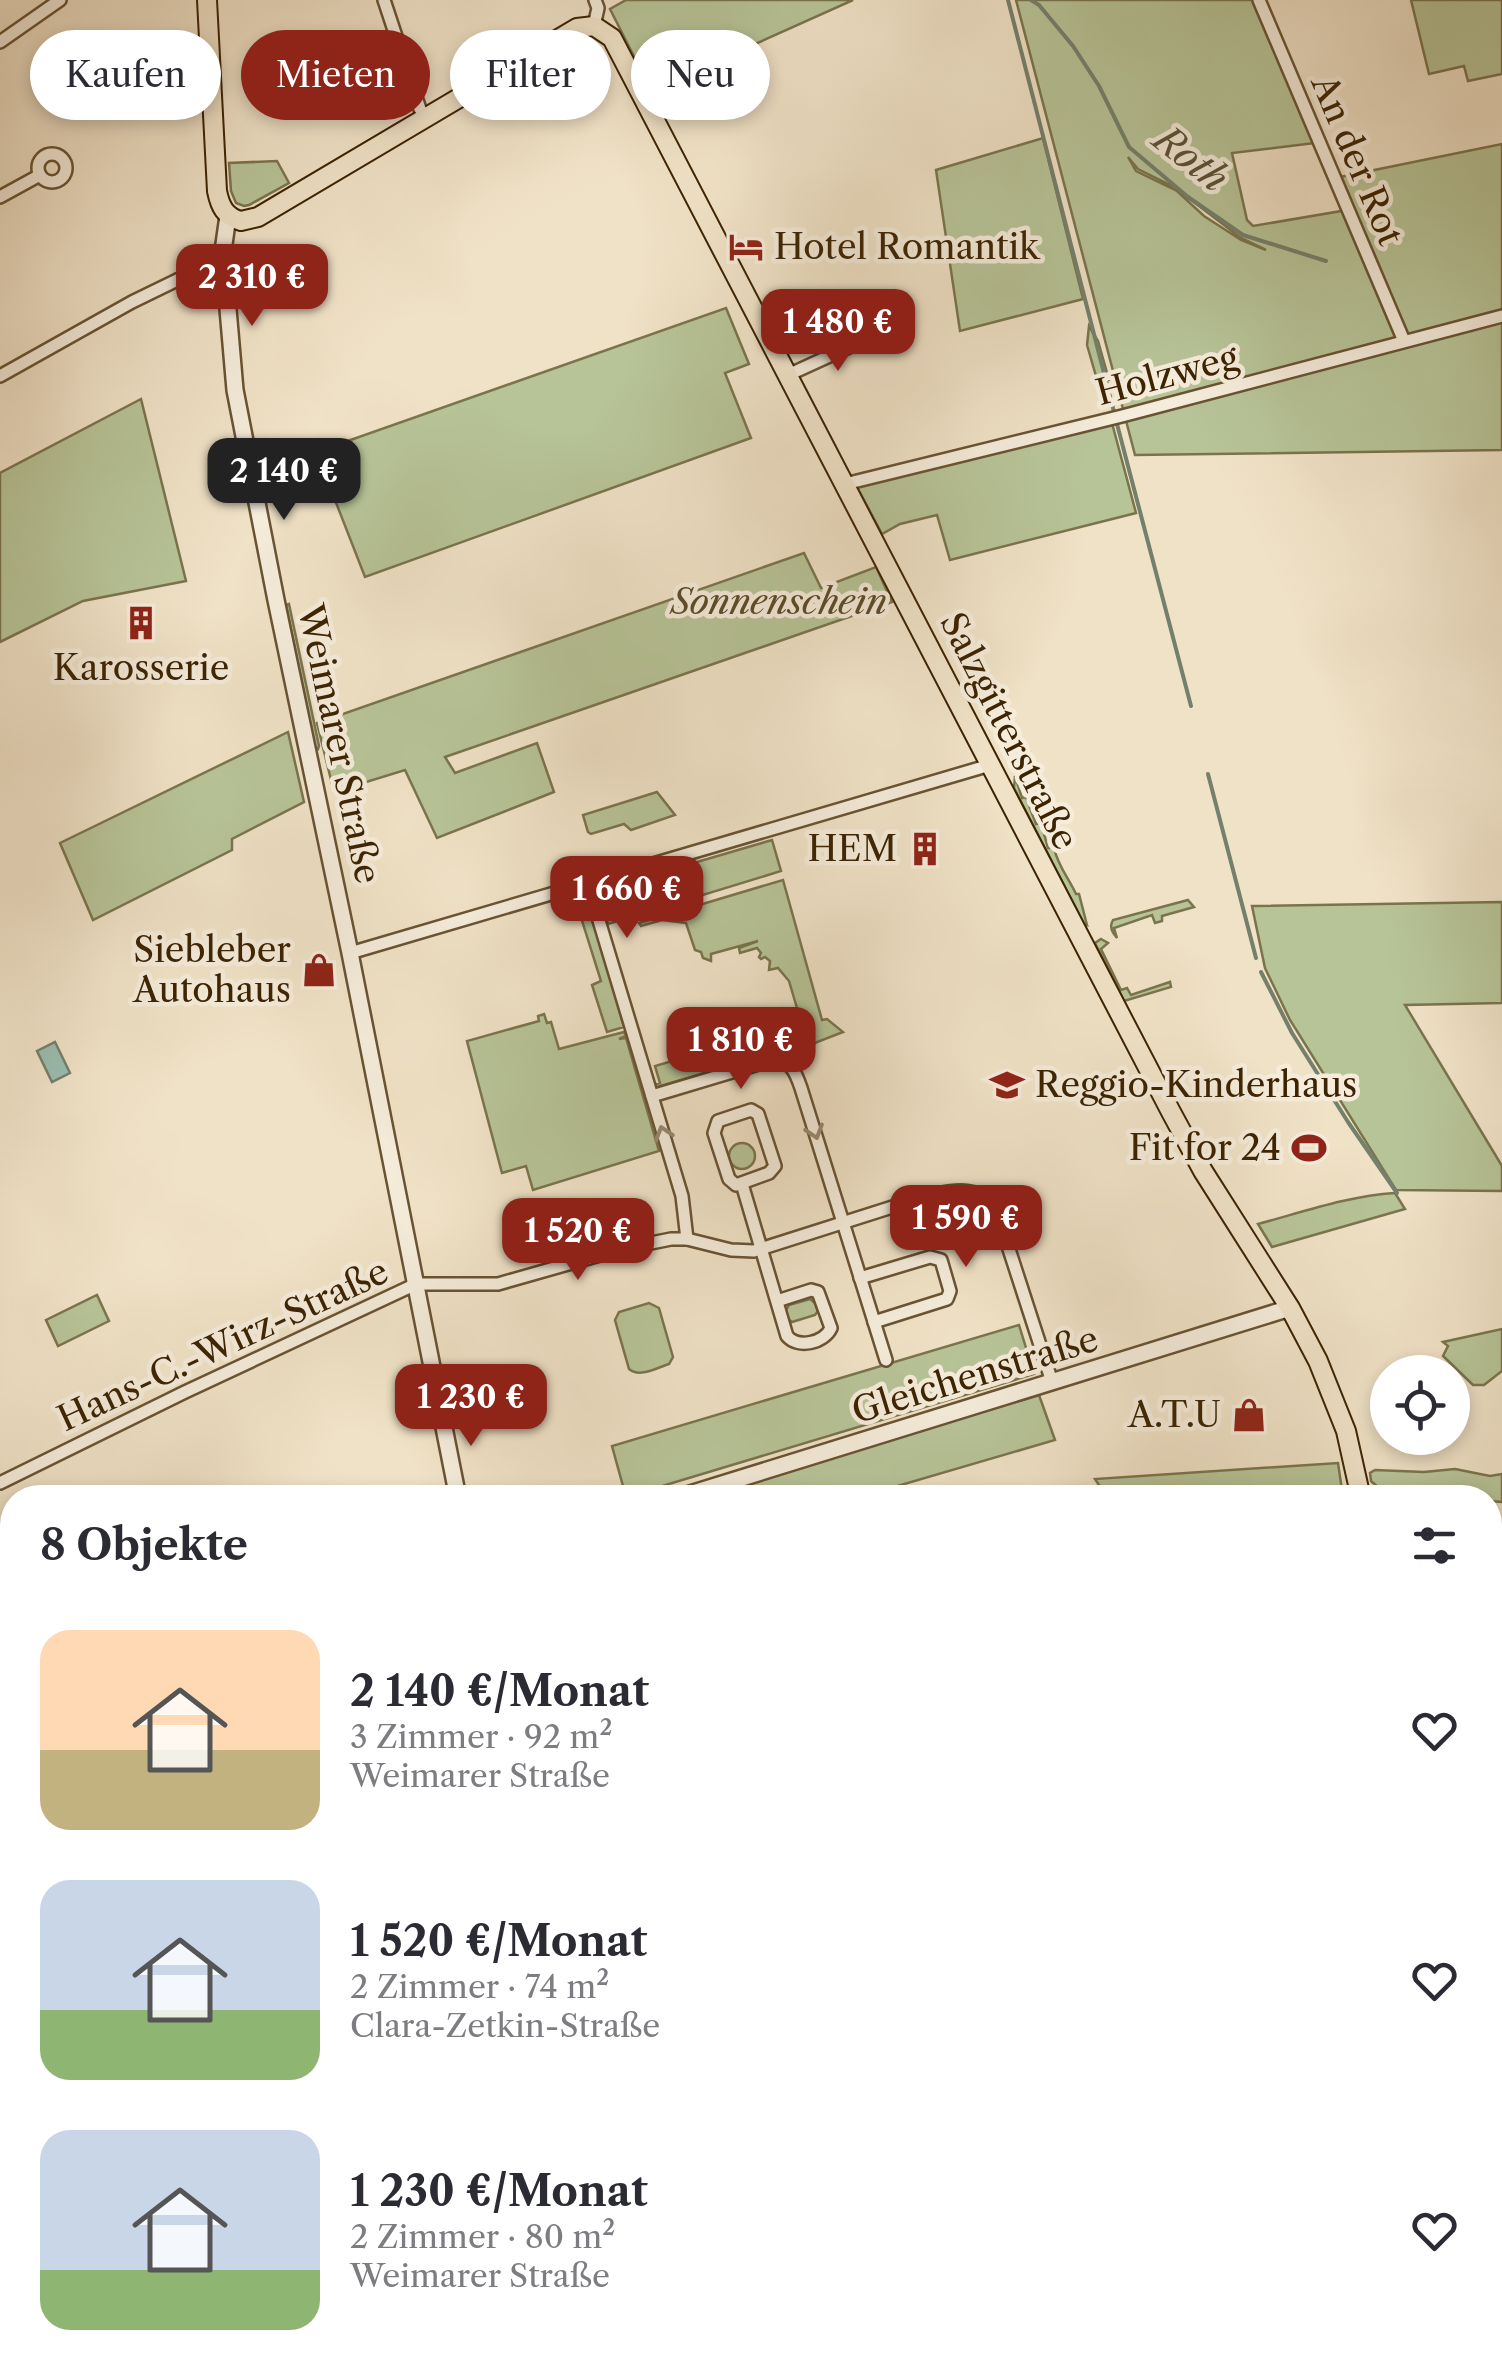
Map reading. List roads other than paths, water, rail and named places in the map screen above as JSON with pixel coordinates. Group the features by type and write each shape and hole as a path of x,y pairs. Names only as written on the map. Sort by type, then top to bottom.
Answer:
{"main road":[{"name":"Weimarer Straße","path":"207,0 217,191 228,216"},
{"path":"430,116 570,32 594,26"},
{"name":"Salzgitterstraße","path":"594,26 605,31 616,44 1170,1112 1290,1308 1318,1361 1340,1411 1359,1485"},
{"path":"228,216 251,220 423,120"}],"street":[{"path":"0,42 60,0"},
{"path":"384,0 394,30"},
{"path":"594,26 598,8 595,0"},
{"name":"An der Rot","path":"1259,0 1404,341"},
{"path":"0,197 40,175"},
{"name":"Weimarer Straße","path":"228,216 223,262 236,390 455,1485"},
{"path":"0,376 132,302 223,262"},
{"name":"Holzweg","path":"845,484 1502,316"},
{"path":"788,374 871,337"},
{"path":"350,953 990,765"},
{"path":"588,884 682,1196 686,1239"},
{"path":"652,1096 772,1060 788,1062 796,1072 886,1360"},
{"path":"751,1110 758,1114 774,1166 770,1173 742,1184 736,1185 729,1179 714,1133 718,1121 751,1110"},
{"path":"742,1184 787,1336 793,1343 801,1344 830,1332 818,1292 811,1290 777,1301"},
{"path":"416,1284 498,1284 656,1240 686,1239 744,1252 944,1192 973,1192 989,1199 998,1212 1052,1382"},
{"path":"860,1278 930,1257 941,1260 950,1291 947,1299 874,1322"},
{"name":"Hans-C.-Wirz-Straße","path":"0,1483 416,1284"},
{"name":"Gleichenstraße","path":"719,1485 1290,1308"}],"water":[{"path":"55,1042 70,1073 52,1082 37,1051"}],"waterway":[{"path":"1008,0 1114,412"},
{"name":"Roth","path":"1031,0 1073,46 1099,86 1129,147 1188,197 1243,235 1326,261"},
{"path":"1117,424 1191,706"},
{"path":"1208,774 1256,958"},
{"path":"1261,972 1292,1033 1397,1193"}],"place":[{"name":"Hotel Romantik","path":"746,247"},
{"name":"Karosserie","path":"141,623"},
{"name":"HEM","path":"925,849"},
{"name":"Siebleber Autohaus","path":"319,970"},
{"name":"Reggio-Kinderhaus","path":"1007,1085"},
{"name":"Fit for 24","path":"1309,1148"},
{"name":"A.T.U","path":"1249,1415"}],"park label":[{"name":"Sonnenschein","path":"779,602"}]}
